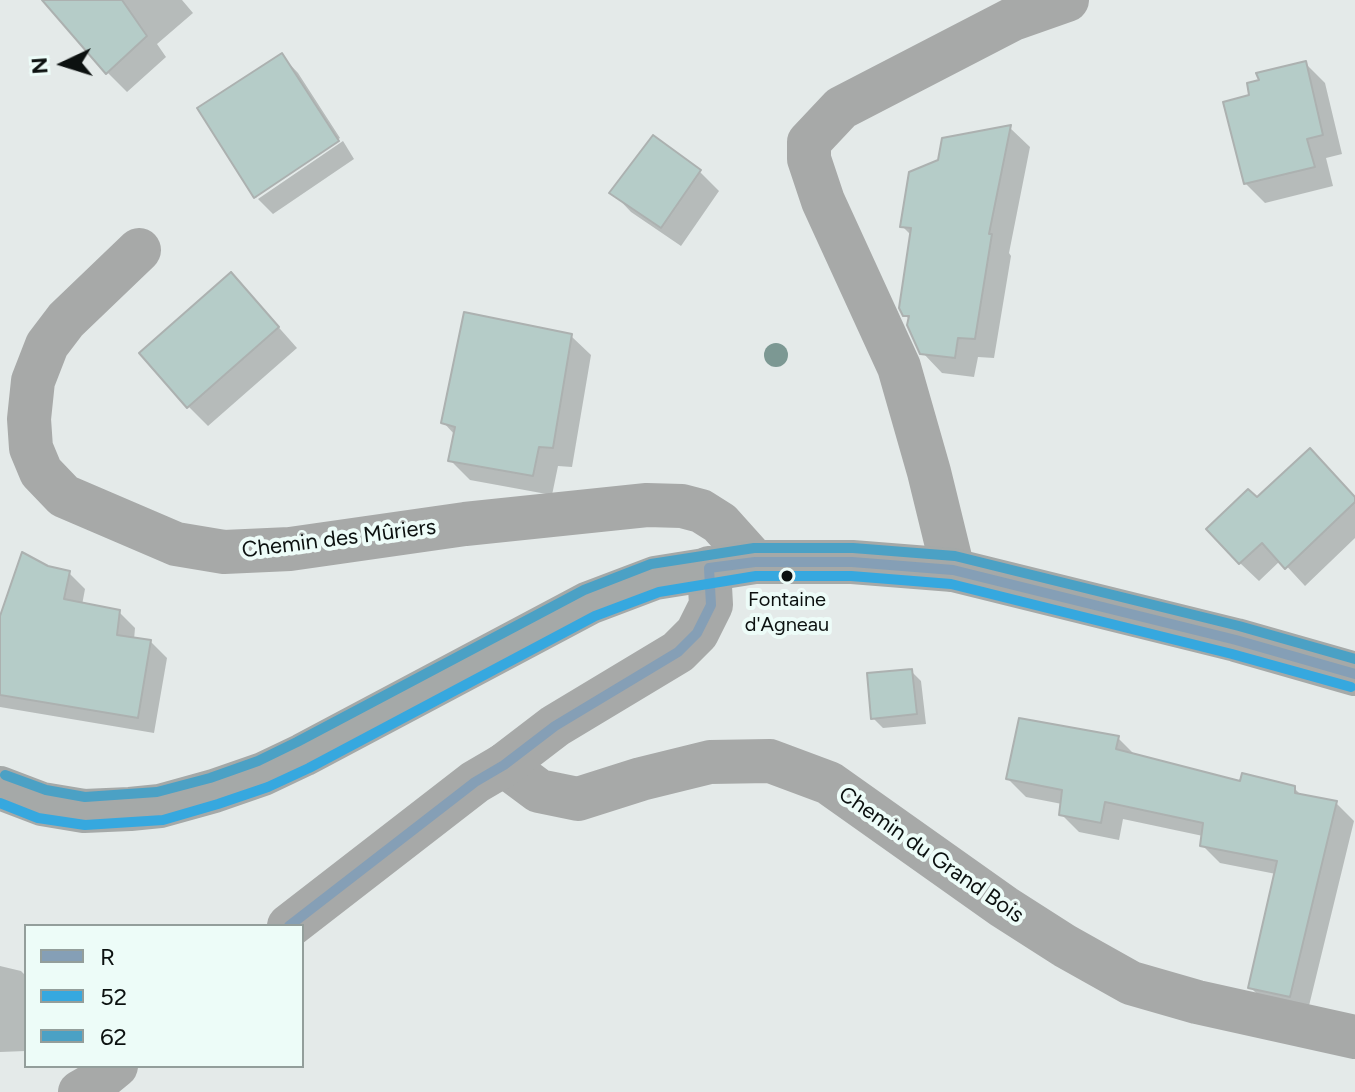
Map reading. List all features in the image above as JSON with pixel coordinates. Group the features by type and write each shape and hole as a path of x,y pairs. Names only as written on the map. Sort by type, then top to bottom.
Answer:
{"main road":[{"path":"0,788 42,804 84,811 160,806 214,791 263,774 303,755 589,603 655,578 755,562 852,562 953,570 1236,640 1355,674"}],"street":[{"path":"953,570 899,367 823,201 809,159 809,142 841,108 1013,19 1067,0"},
{"name":"Chemin des Mûriers","path":"139,250 56,332 47,345 33,381 29,419 31,448 41,472 64,496 176,544 224,552 290,549 465,524 647,505 682,506 701,511 720,523 755,562"},
{"path":"292,924 475,782 504,765 555,726 678,652 697,633 711,605 709,568"},
{"name":"Chemin du Grand Bois","path":"504,765 539,791 578,799 710,762 770,761 829,783 1004,907 1131,983 1197,1002 1355,1037"},
{"path":"80,1092 114,1068"}],"building":[{"path":"42,0 122,0 147,36 106,74"},
{"path":"282,53 339,141 254,198 197,108"},
{"path":"1306,61 1323,135 1307,139 1315,167 1244,184 1223,102 1249,95 1247,83 1259,80 1256,73"},
{"path":"1011,125 989,234 992,234 975,339 958,338 955,358 920,354 907,325 909,316 903,316 899,308 911,228 900,227 909,172 938,160 942,138"},
{"path":"653,135 701,170 661,228 609,193"},
{"path":"231,272 279,327 187,408 139,353"},
{"path":"464,312 572,334 553,448 539,447 533,476 448,461 455,427 441,423"},
{"path":"1310,448 1355,497 1355,502 1285,569 1262,543 1239,564 1206,529 1248,489 1257,497"},
{"path":"22,552 48,566 70,571 64,599 120,610 117,635 151,640 138,718 0,695 0,616"},
{"path":"912,669 917,714 871,719 867,673"},
{"path":"1019,718 1119,736 1116,749 1240,781 1242,773 1295,786 1295,793 1337,801 1290,997 1248,988 1277,861 1200,846 1203,823 1105,802 1101,823 1059,815 1062,790 1006,779"}],"transit line":[{"name":"62","path":"5,775 46,790 85,797 157,792 210,778 258,761 297,742 584,590 651,564 754,548 853,548 955,556 1239,626 1355,659"},
{"name":"R","path":"709,568 755,562 852,562 953,570 1236,640 1355,674"},
{"name":"R","path":"292,924 475,782 504,765 555,726 678,652 697,633 711,605 709,568"},
{"name":"52","path":"0,803 38,818 85,825 163,820 218,804 268,787 309,768 595,616 659,592 756,576 851,576 951,584 1351,687"}],"place":[{"name":"Fontaine d'Agneau","path":"787,576"}]}
